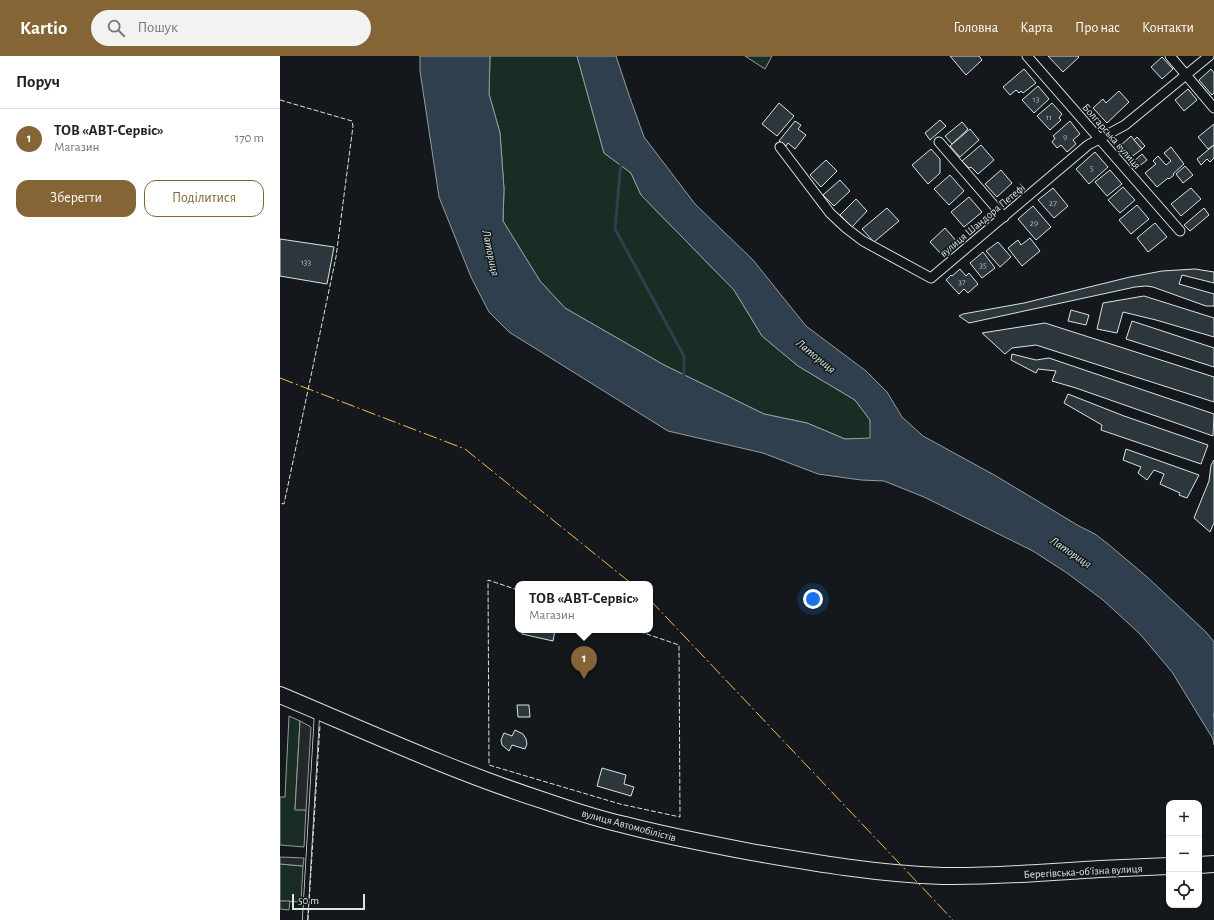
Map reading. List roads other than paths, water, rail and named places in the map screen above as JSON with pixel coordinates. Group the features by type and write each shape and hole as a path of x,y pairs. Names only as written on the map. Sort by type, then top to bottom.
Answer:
{"highway":[{"name":"вулиця Автомобілістів","path":"280,695 468,773 544,801 628,826 677,838 785,858 834,865 942,876 996,875"},
{"path":"1202,865 1214,864"},
{"name":"Берегівська-обʼїзна вулиця","path":"996,875 1166,866"}],"street":[{"name":"Болгарська вулиця","path":"1027,56 1180,231"},
{"path":"1170,56 1214,108"},
{"name":"вулиця Шандора Петефі","path":"780,147 830,212 846,228 863,241 931,278 1088,145 1125,125 1209,56"},
{"path":"939,142 1004,217"}],"lane":[{"path":"305,920 317,710"}],"water":[{"path":"420,56 490,56 489,94 500,133 504,189 503,221 540,281 565,308 664,365 764,414 807,423 845,439 870,438 870,420 855,400 798,366 762,336 734,290 641,195 631,173 604,153 577,56 616,56 644,137 695,204 753,260 806,326 866,371 887,392 902,417 923,436 996,476 1095,534 1146,576 1206,632 1214,642 1214,745 1213,739 1172,672 1140,634 1103,600 1067,573 1033,551 924,497 884,481 861,480 818,474 763,453 668,431 509,332 489,312 471,277 439,197 420,71"}],"waterway":[{"name":"Латориця","path":"621,162 615,229 684,356 684,378"}],"place":[{"name":"ТОВ «АВТ-Сервіс»","path":"584,679"}]}
